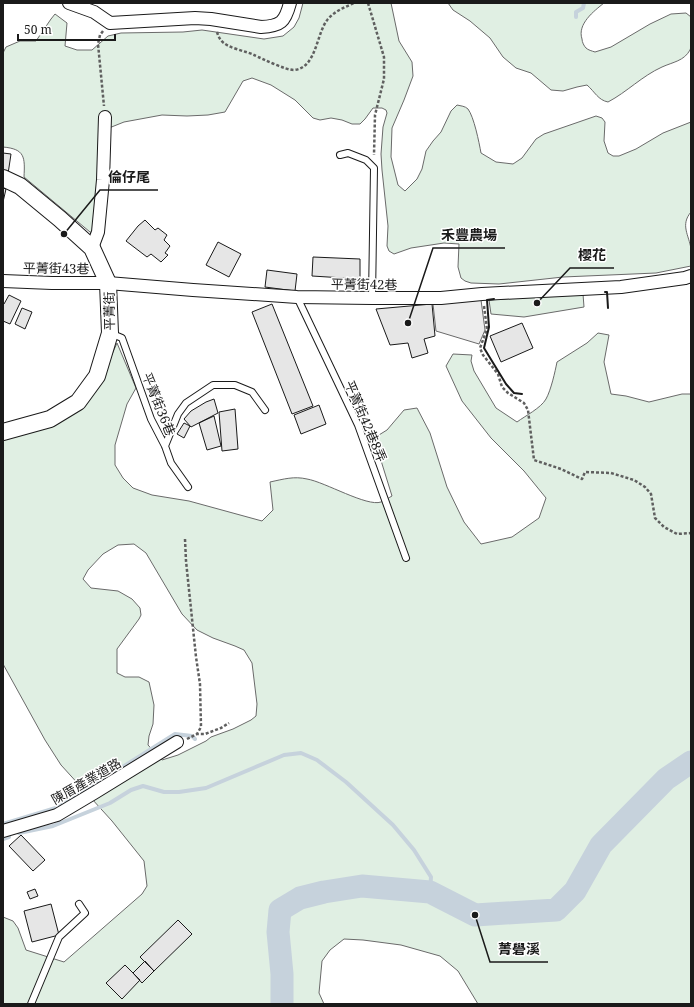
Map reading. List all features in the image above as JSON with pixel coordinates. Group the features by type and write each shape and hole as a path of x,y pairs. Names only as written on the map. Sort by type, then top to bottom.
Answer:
{"street":[{"path":"69,3 94,12 110,23 173,18 195,18 261,27 269,27 282,21 287,15 290,3"},
{"path":"92,248 98,232 103,187 104,117"},
{"name":"平菁街","path":"3,178 20,186 92,248 108,283 110,333 97,376 78,402 50,419 3,432"},
{"name":"平菁街42巷","path":"108,283 297,297 441,298 482,294 621,287 691,276"},
{"name":"平菁街43巷","path":"3,281 108,283"},
{"name":"陳厝產業道路","path":"3,831 57,815 178,742"}],"lane":[{"path":"340,155 348,153 366,160 374,168 372,298"},
{"name":"平菁街42巷8弄","path":"297,297 358,425 406,558"},
{"name":"平菁街36巷","path":"110,333 122,338 151,419 165,446 171,463 188,487"},
{"path":"165,446 178,414 186,403 213,385 235,385 252,392 265,410"},
{"path":"31,1004 59,937 85,913 79,904"}],"path":[{"path":"211,19 222,42 280,66 294,70 304,66 310,61 314,55 317,42 328,20 337,11 354,3"},
{"path":"368,3 384,58 384,79 375,115 374,168"},
{"path":"104,117 98,44 100,35 110,23"},
{"path":"482,294 487,329 480,348 483,355 498,374 502,387 508,393 524,403 528,410 534,460 561,469 582,479 585,472 611,473 634,480 645,487 650,494 655,518 664,527 677,534 691,533"},
{"path":"186,539 187,569 200,684 201,727 197,734 205,734 229,723"}],"green space":[{"path":"303,3 391,3 399,41 412,62 413,76 392,128 391,157 398,185 405,191 417,179 422,169 426,151 441,132 451,111 457,105 466,107 470,113 476,130 481,153 496,162 513,164 522,158 536,139 544,134 596,116 602,118 605,122 604,141 608,153 613,156 619,156 636,149 663,133 691,122 691,212 686,221 686,230 691,251 691,266 656,273 563,277 499,284 471,283 461,278 458,267 459,244 444,243 411,248 394,254 389,251 387,246 388,226 381,154 383,127 387,113 386,110 382,108 373,108 360,124 352,124 331,118 320,120 313,118 295,100 271,85 252,78 243,81 225,112 208,115 187,116 162,115 124,122 109,128 94,234 24,177 24,159 20,152 3,147 3,53 6,47 20,41 36,41 55,14 67,23 65,46 77,50 92,50 108,36 121,33 183,32 202,30 264,39 283,36 294,27 299,18"},
{"path":"448,3 604,3 587,18 581,33 582,41 586,48 595,52 611,47 650,24 671,14 686,13 691,17 691,47 685,57 662,67 641,79 622,94 608,102 599,98 587,85 563,91 551,90 531,73 516,68 503,57 490,38 470,21 453,10"},
{"path":"583,294 584,307 524,317 491,314 489,300"},
{"path":"598,333 609,335 604,362 611,394 649,402 682,394 691,394 691,1004 478,1004 458,971 440,956 401,945 344,939 330,950 322,961 319,993 324,1004 3,1004 3,917 13,921 18,928 26,950 64,962 142,894 147,886 144,861 112,821 61,765 45,740 3,664 3,439 97,388 117,343 136,388 127,404 115,445 115,465 123,478 133,488 152,495 189,501 262,521 273,510 270,482 284,479 298,478 315,481 356,498 375,503 382,502 392,496 374,438 387,430 404,410 417,408 430,433 447,487 464,522 481,544 512,537 539,518 546,498 524,471 491,438 462,401 446,366 453,354 472,355 471,361 474,371 496,408 517,422 537,409 546,399 557,362 587,343","holes":["134,544 146,553 182,614 197,630 244,650 252,663 257,704 256,716 251,720 233,729 211,737 178,755 162,760 148,745 153,724 154,705 149,682 139,677 125,677 117,673 117,649 139,619 141,615 140,608 132,599 118,591 91,588 83,579 88,570 103,554 118,545"]}],"shaded area":[{"path":"481,300 485,330 479,344 436,331 433,304"}],"building":[{"path":"3,153 11,154 8,174 3,173"},
{"path":"3,188 6,189 3,202"},
{"path":"145,220 155,230 158,228 167,235 164,240 170,246 165,253 168,255 161,262 151,254 147,257 126,241"},
{"path":"218,242 241,254 229,277 206,265"},
{"path":"313,257 360,259 360,279 312,276"},
{"path":"267,270 297,274 295,291 265,287"},
{"path":"9,295 21,301 10,324 3,321 3,303 4,304"},
{"path":"272,304 313,406 292,414 252,312"},
{"path":"432,304 435,336 424,339 428,353 412,358 408,343 390,345 376,309"},
{"path":"22,308 32,312 25,329 15,324"},
{"path":"522,323 533,348 501,362 490,336"},
{"path":"214,399 218,413 191,427 184,419 191,411"},
{"path":"319,405 326,424 301,434 294,415"},
{"path":"235,409 238,449 222,451 219,412"},
{"path":"214,416 221,446 207,450 199,423"},
{"path":"184,423 190,426 184,438 177,434"},
{"path":"21,835 45,860 33,871 9,846"},
{"path":"35,889 38,896 30,899 27,892"},
{"path":"51,904 59,935 32,942 24,911"},
{"path":"178,920 192,934 154,971 140,957"},
{"path":"145,961 154,971 142,983 133,973"},
{"path":"125,965 140,980 122,999 106,983"}],"waterway":[{"path":"576,17 576,12 583,8 584,3"},
{"path":"3,824 59,807 175,734 192,736 195,739"},
{"path":"19,833 53,826 110,803 131,790 143,786 164,792 179,792 206,788 284,755 301,753 317,760 346,782 393,825 414,850 431,877 430,892"},
{"path":"282,1004 282,974 278,932 280,910 300,898 324,892 362,886 430,892 475,915 556,910 575,891 601,845 666,779 691,762"},
{"path":"3,839 9,837"}],"wall":[{"path":"605,292 607,292 608,308"},
{"path":"494,299 487,300 489,327 484,348 506,384 514,393 522,394"}],"place":[{"name":"倫仔尾","path":"64,234"},
{"name":"櫻花","path":"537,303"},
{"name":"禾豐農場","path":"408,323"},
{"name":"菁礐溪","path":"475,915"}]}
